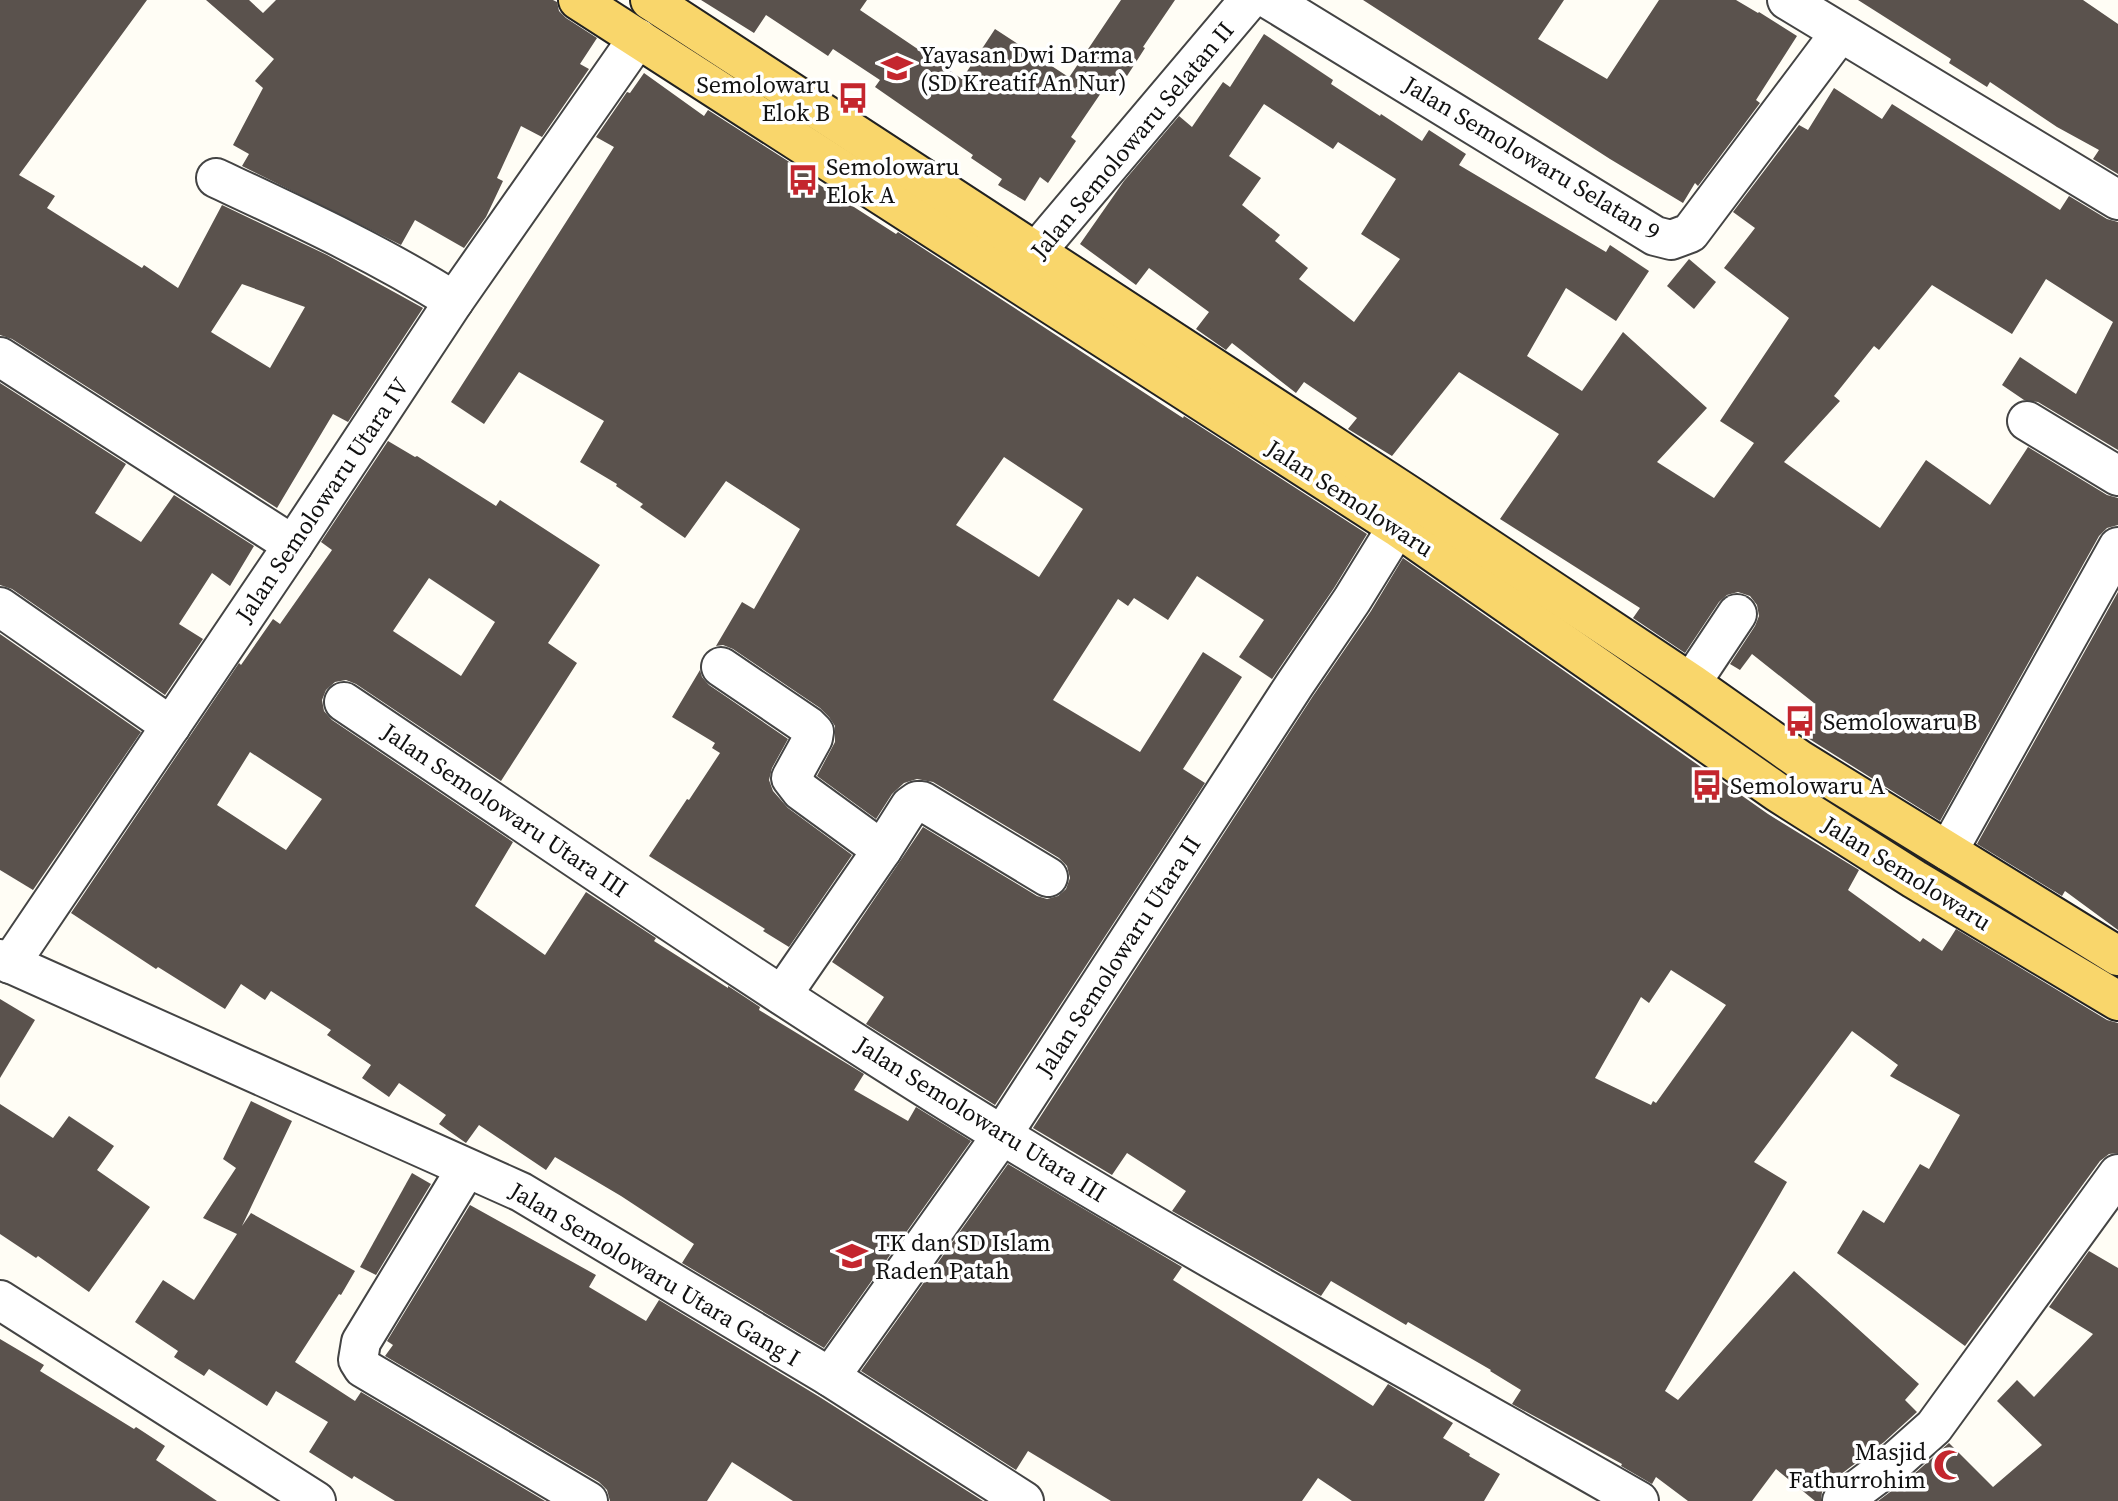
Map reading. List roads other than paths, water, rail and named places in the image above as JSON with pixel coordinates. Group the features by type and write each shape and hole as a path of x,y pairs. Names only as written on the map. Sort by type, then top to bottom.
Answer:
{"main road":[{"name":"Jalan Semolowaru","path":"578,0 1410,496 1691,683 1800,760 2118,956"},
{"name":"Jalan Semolowaru","path":"650,0 1026,267 1777,792 1926,886 2118,1001"},
{"path":"1777,792 1800,760"}],"street":[{"name":"Jalan Semolowaru Selatan II","path":"1026,267 1250,0"},
{"name":"Jalan Semolowaru Selatan 9","path":"1270,0 1654,236 1671,240 1690,233 1840,33"},
{"path":"1787,0 2118,200"},
{"name":"Jalan Semolowaru Utara IV","path":"5,962 293,545 454,301 638,38"},
{"path":"216,178 360,247 410,273 454,301"},
{"path":"0,357 293,545"},
{"path":"2027,421 2118,476"},
{"name":"Jalan Semolowaru Utara II","path":"830,1377 1002,1135 1397,527"},
{"path":"1948,851 2118,547"},
{"path":"0,607 170,726"},
{"path":"1691,683 1737,614"},
{"path":"721,667 814,732 792,778 794,784 882,850"},
{"name":"Jalan Semolowaru Utara III","path":"344,702 782,995 1002,1135 1240,1275 1639,1501"},
{"path":"782,995 910,806 917,801 922,800 1048,877"},
{"name":"Jalan Semolowaru Utara Gang I","path":"5,962 520,1192 830,1377 1024,1501"},
{"path":"466,1169 367,1332 358,1360 363,1368 588,1501"},
{"path":"1842,1501 1898,1459 1934,1427 2118,1174"},
{"path":"0,1300 316,1501"}],"place":[{"name":"Yayasan Dwi Darma (SD Kreatif An Nur)","path":"897,68"},
{"name":"Semolowaru Elok B","path":"853,98"},
{"name":"Semolowaru Elok A","path":"803,180"},
{"name":"Semolowaru B","path":"1800,721"},
{"name":"Semolowaru A","path":"1707,785"},
{"name":"TK dan SD Islam Raden Patah","path":"852,1256"},
{"name":"Masjid Fathurrohim","path":"1949,1465"}]}
